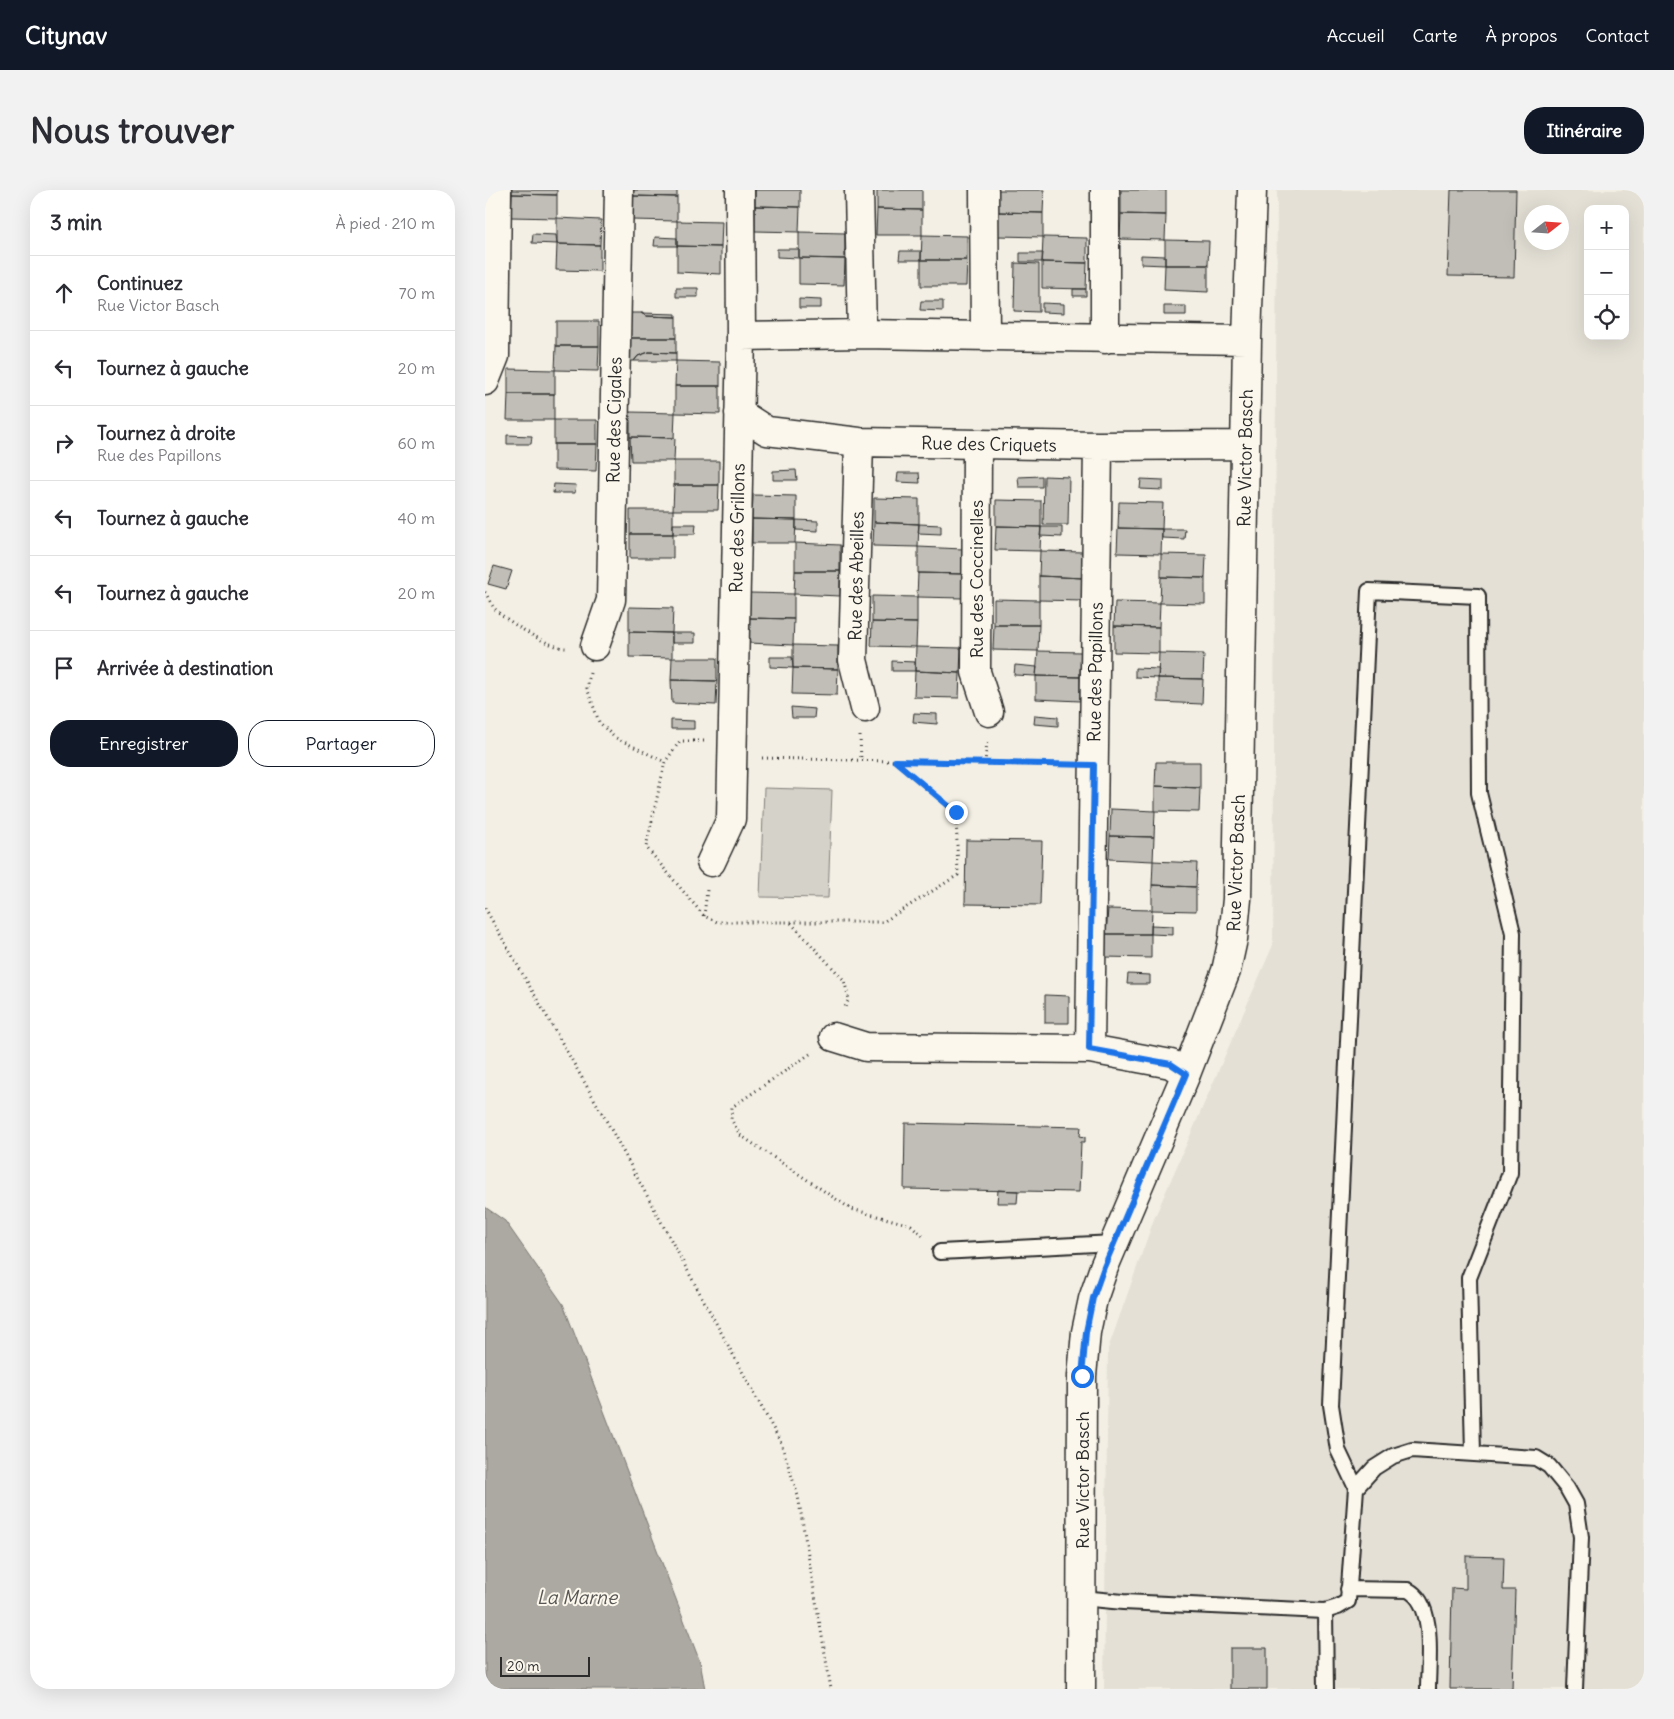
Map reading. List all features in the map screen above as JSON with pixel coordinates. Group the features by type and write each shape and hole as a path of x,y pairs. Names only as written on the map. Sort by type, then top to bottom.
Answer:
{"street":[{"path":"485,381 495,356 497,190"},
{"name":"Rue des Cigales","path":"595,646 611,600 619,190"},
{"name":"Rue des Grillons","path":"711,862 731,819 741,336 740,190"},
{"path":"859,190 861,334"},
{"path":"985,190 985,336"},
{"path":"1105,190 1105,338"},
{"name":"Rue Victor Basch","path":"1081,1689 1082,1376 1086,1332 1093,1298 1104,1267 1186,1074 1226,971 1237,907 1247,340 1252,190"},
{"path":"741,336 861,334 1247,340"},
{"name":"Rue des Criquets","path":"739,413 767,431 859,442 1098,446 1245,445"},
{"name":"Rue des Abeilles","path":"859,442 853,660 865,708"},
{"name":"Rue des Coccinelles","path":"977,445 976,672 989,712"},
{"name":"Rue des Papillons","path":"1089,1049 1098,446"},
{"path":"833,1037 866,1047 1089,1049 1171,1064 1186,1074"}],"lane":[{"path":"1082,1598 1123,1602 1325,1611 1339,1607 1347,1601 1356,1488 1338,1450 1331,1405 1369,591 1478,596 1479,793 1513,933 1511,1173 1469,1278 1473,1454"},
{"path":"940,1252 1114,1243"},
{"path":"1356,1488 1375,1468 1393,1456 1412,1450 1536,1458 1549,1466 1567,1488 1575,1504 1581,1537 1575,1689"},
{"path":"1348,1589 1408,1590 1414,1593 1423,1605 1427,1620 1428,1689"},
{"path":"1325,1611 1327,1689"}],"path":[{"path":"485,592 494,608 522,630 559,648 595,646 587,688 599,722 614,737 665,762"},
{"path":"895,761 956,812 958,875 883,922 717,922 704,916 646,847 665,762 680,741 733,750 895,761 1094,765"},
{"path":"485,908 606,1120 781,1443 797,1496 831,1689"},
{"path":"791,922 844,980 849,999 833,1037 732,1107 731,1119 740,1135 851,1209 911,1224 940,1252"}],"shaded area":[{"path":"1277,190 1644,190 1644,1689 1104,1689 1108,1349 1154,1219 1273,945"},
{"path":"764,788 832,790 828,898 760,897"}],"water":[{"name":"La Marne","path":"485,1207 505,1221 563,1304 700,1662 705,1689 485,1689"}],"building":[{"path":"512,190 557,190 557,195 512,194"},
{"path":"633,190 677,190 677,197 633,196"},
{"path":"755,190 800,190 800,207 755,206"},
{"path":"877,190 922,190 922,210 877,209"},
{"path":"998,190 1044,190 1043,213 998,212"},
{"path":"1121,190 1166,190 1166,215 1121,214"},
{"path":"1451,190 1516,190 1514,277 1448,276"},
{"path":"512,194 557,195 557,218 511,217"},
{"path":"633,196 677,197 677,221 632,220"},
{"path":"755,206 800,207 799,232 755,231"},
{"path":"877,209 922,210 922,235 876,235"},
{"path":"998,212 1043,213 1043,237 998,236"},
{"path":"1121,214 1166,215 1165,240 1120,239"},
{"path":"557,218 601,220 600,245 557,244"},
{"path":"677,221 722,222 721,247 677,246"},
{"path":"799,232 845,233 845,259 799,258"},
{"path":"533,234 556,235 557,244 532,243"},
{"path":"922,235 967,236 967,260 921,260"},
{"path":"655,237 677,238 677,246 654,246"},
{"path":"1043,237 1087,238 1087,263 1042,262"},
{"path":"1165,240 1209,241 1208,265 1165,265"},
{"path":"557,244 600,245 600,271 556,270"},
{"path":"677,246 721,247 721,274 677,272"},
{"path":"777,249 799,249 799,258 777,257"},
{"path":"900,251 921,251 921,260 899,260"},
{"path":"1020,253 1043,253 1042,262 1020,262"},
{"path":"1141,255 1165,256 1165,265 1141,264"},
{"path":"799,258 845,259 844,285 799,284"},
{"path":"921,260 967,260 966,286 921,286"},
{"path":"1042,262 1087,263 1086,289 1042,288"},
{"path":"1015,263 1039,264 1039,312 1014,311"},
{"path":"1165,265 1208,265 1208,292 1164,290"},
{"path":"676,288 698,288 698,297 676,297"},
{"path":"1073,289 1086,289 1086,296 1073,296"},
{"path":"799,299 821,300 821,308 799,308"},
{"path":"921,301 943,301 943,311 920,310"},
{"path":"1042,303 1064,304 1064,313 1042,312"},
{"path":"1164,306 1186,306 1186,315 1164,315"},
{"path":"631,313 641,313 646,316 676,317 676,338 630,338"},
{"path":"641,313 676,314 676,317 646,316"},
{"path":"556,321 599,321 599,346 556,346"},
{"path":"630,338 676,338 676,353 649,352 638,356 634,361 630,361"},
{"path":"556,346 599,346 598,371 555,370"},
{"path":"649,352 676,353 676,361 634,361 638,356"},
{"path":"676,361 720,362 720,386 675,386"},
{"path":"508,369 555,370 555,394 508,394"},
{"path":"675,386 720,386 720,414 675,413"},
{"path":"508,394 554,394 554,420 507,420"},
{"path":"630,412 675,413 674,438 630,437"},
{"path":"554,420 597,420 597,444 554,444"},
{"path":"507,435 532,436 531,444 507,444"},
{"path":"630,437 675,438 674,461 631,461"},
{"path":"554,444 597,444 596,471 554,470"},
{"path":"674,461 719,461 719,485 674,485"},
{"path":"796,470 797,480 773,480 773,471"},
{"path":"898,473 919,473 920,483 897,482"},
{"path":"1042,476 1042,487 1019,487 1018,477"},
{"path":"1044,476 1069,477 1068,525 1043,525"},
{"path":"1141,479 1163,480 1163,490 1140,489"},
{"path":"554,484 576,485 575,493 553,493"},
{"path":"674,485 719,485 718,510 673,510"},
{"path":"753,495 796,496 796,520 752,519"},
{"path":"874,498 919,499 919,524 874,522"},
{"path":"996,500 1041,501 1041,527 996,526"},
{"path":"1119,502 1163,503 1162,529 1118,528"},
{"path":"630,510 673,510 673,534 630,534"},
{"path":"752,519 796,520 795,543 752,543"},
{"path":"796,520 818,521 818,531 796,530"},
{"path":"874,522 919,524 918,547 873,546"},
{"path":"673,524 696,524 695,534 673,534"},
{"path":"919,524 941,525 941,534 918,533"},
{"path":"996,526 1041,527 1040,551 995,550"},
{"path":"1041,527 1062,527 1062,537 1040,536"},
{"path":"1118,528 1162,529 1161,554 1117,553"},
{"path":"1162,529 1185,529 1184,539 1162,538"},
{"path":"630,534 673,534 673,558 630,558"},
{"path":"795,543 840,545 840,571 795,571"},
{"path":"918,547 963,549 963,574 918,573"},
{"path":"1040,551 1084,552 1083,578 1039,576"},
{"path":"1161,554 1206,555 1205,578 1161,577"},
{"path":"494,566 512,571 506,589 488,584"},
{"path":"795,571 840,571 840,596 794,594"},
{"path":"918,573 963,574 962,598 917,597"},
{"path":"1039,576 1083,578 1083,601 1039,600"},
{"path":"1161,577 1205,578 1205,604 1160,603"},
{"path":"750,593 794,594 794,619 749,618"},
{"path":"872,596 917,597 917,623 872,622"},
{"path":"994,599 1039,600 1039,625 994,625"},
{"path":"1115,602 1160,603 1159,627 1114,626"},
{"path":"629,607 673,608 672,633 629,632"},
{"path":"749,618 794,619 793,645 748,643"},
{"path":"872,622 917,623 916,647 871,646"},
{"path":"994,625 1039,625 1038,651 993,650"},
{"path":"1114,626 1159,627 1159,653 1114,652"},
{"path":"629,632 672,633 672,658 629,657"},
{"path":"672,633 695,633 695,643 672,643"},
{"path":"793,645 838,646 838,669 793,668"},
{"path":"916,647 961,648 960,673 915,671"},
{"path":"1038,651 1081,652 1080,677 1036,676"},
{"path":"1159,653 1204,654 1203,679 1158,678"},
{"path":"770,657 792,657 793,668 770,667"},
{"path":"672,658 717,658 717,681 671,680"},
{"path":"892,661 915,662 915,671 892,671"},
{"path":"1015,665 1037,667 1036,676 1014,675"},
{"path":"793,668 838,669 837,695 792,694"},
{"path":"1135,668 1159,669 1158,678 1135,677"},
{"path":"915,671 960,673 959,698 914,697"},
{"path":"1036,676 1080,677 1080,701 1036,699"},
{"path":"1158,678 1203,679 1202,704 1158,702"},
{"path":"671,680 717,681 716,705 672,703"},
{"path":"791,707 815,709 814,718 792,718"},
{"path":"914,713 937,714 937,724 913,722"},
{"path":"1035,715 1058,717 1058,726 1034,724"},
{"path":"671,720 694,721 694,729 671,729"},
{"path":"1156,762 1200,762 1200,788 1155,786"},
{"path":"1155,786 1200,788 1199,812 1155,811"},
{"path":"1111,809 1155,811 1154,837 1110,836"},
{"path":"1110,836 1154,837 1153,861 1109,859"},
{"path":"966,840 1042,841 1040,905 965,904"},
{"path":"1153,861 1197,863 1196,887 1152,885"},
{"path":"1152,885 1196,887 1196,911 1152,910"},
{"path":"1108,909 1152,910 1151,934 1106,934"},
{"path":"1151,925 1173,926 1173,935 1151,934"},
{"path":"1106,934 1151,934 1151,958 1105,957"},
{"path":"1128,974 1150,975 1150,984 1127,984"},
{"path":"1045,995 1069,996 1069,1023 1045,1023"},
{"path":"905,1123 1081,1127 1080,1136 1085,1137 1085,1142 1081,1142 1079,1192 904,1189"},
{"path":"998,1190 1018,1191 1017,1203 997,1203"},
{"path":"1466,1556 1504,1557 1503,1590 1515,1590 1512,1689 1450,1689 1452,1588 1466,1589"},
{"path":"1230,1648 1267,1648 1267,1689 1230,1689"}],"route":[{"path":"956,812 895,761 1094,765 1089,1049 1171,1064 1186,1074 1104,1267 1093,1298 1086,1332 1082,1376"}]}
